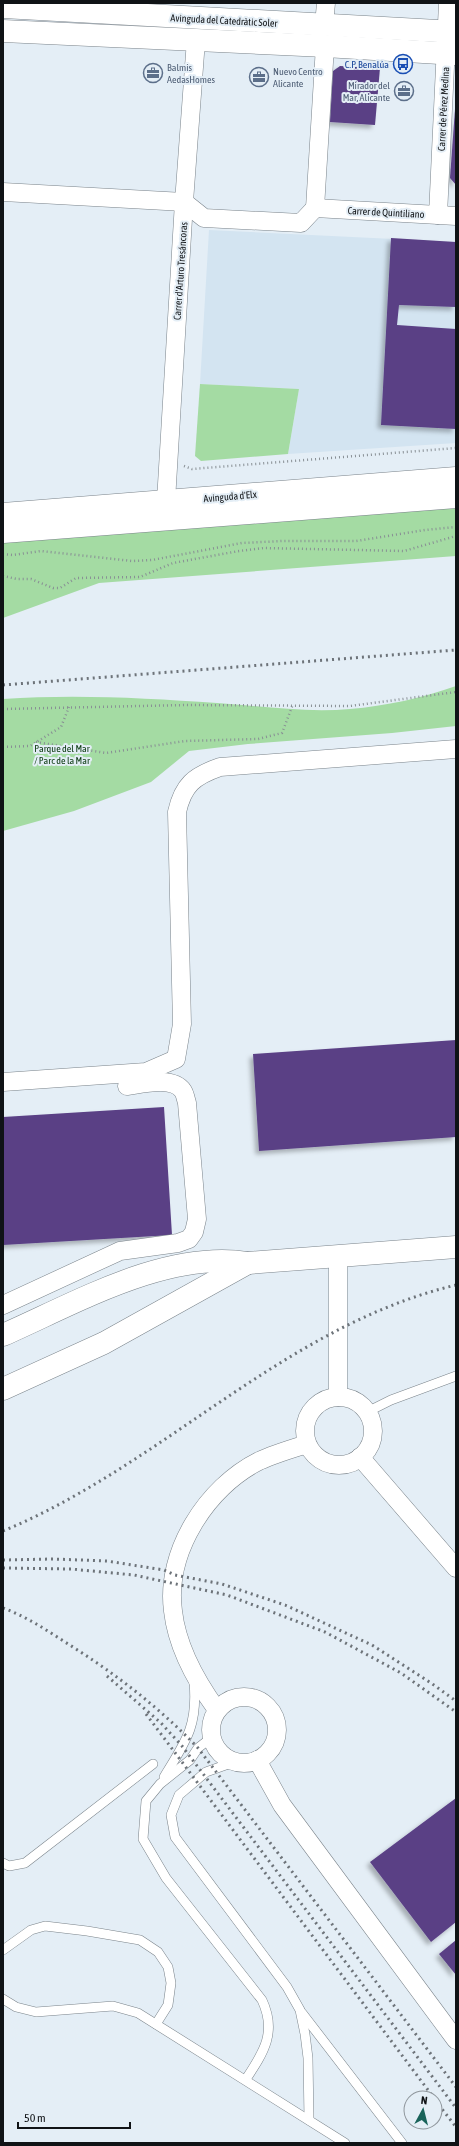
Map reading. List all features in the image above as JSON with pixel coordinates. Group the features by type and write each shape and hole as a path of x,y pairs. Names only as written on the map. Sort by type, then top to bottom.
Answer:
{"main road":[{"name":"Avinguda del Catedràtic Soler","path":"3,7 72,7 325,35 451,54"},
{"name":"Avinguda del Catedràtic Soler","path":"3,31 70,34 198,21"},
{"name":"Avinguda del Catedràtic Soler","path":"325,35 451,32"},
{"name":"Avinguda d'Elx","path":"3,514 456,478"},
{"name":"Avinguda d'Elx","path":"3,532 456,497"},
{"path":"3,1335 113,1286 154,1272 208,1260 230,1260 248,1264 456,1248"},
{"path":"3,1389 104,1343 248,1264"}],"street":[{"path":"3,192 184,202 204,218 301,223 315,208 326,3"},
{"name":"Carrer de Pérez Medina","path":"438,215 451,54 451,32 448,3"},
{"path":"70,34 72,7"},
{"name":"Carrer d'Arturo Tresáncoras","path":"166,501 184,202 198,21"},
{"name":"Carrer de Quintiliano","path":"315,208 456,216"},
{"path":"3,1082 146,1072 176,1059 182,1024 177,812 181,796 190,782 205,772 220,767 456,749"},
{"path":"3,1094 167,1083 176,1085 184,1092 187,1103 197,1219 194,1232 189,1239 178,1243 120,1252 3,1305"},
{"path":"338,1256 338,1397"},
{"path":"338,1397 354,1401 367,1412 371,1421 371,1440 360,1457 351,1462 341,1464 321,1460 313,1453 307,1444 304,1433 305,1422 310,1412 317,1404 327,1399 338,1397"},
{"path":"217,1710 192,1671 178,1636 172,1610 175,1575 189,1530 205,1505 218,1490 237,1475 265,1459 307,1444"},
{"path":"360,1457 456,1568"},
{"path":"246,1697 257,1699 266,1705 273,1714 277,1724 277,1735 273,1746 266,1754 249,1763 234,1762 224,1757 216,1748 211,1738 211,1724 217,1710 225,1702 235,1698 246,1697"},
{"path":"257,1760 282,1805 456,2040"}],"lane":[{"path":"367,1412 392,1400 456,1376"},
{"path":"192,1671 196,1703 194,1721 160,1784 146,1801 143,1839 166,1878 262,2000 268,2014 269,2034 265,2048 246,2079"},
{"path":"160,1784 190,1760 198,1748 211,1738"},
{"path":"234,1762 206,1772 179,1795 171,1815 175,1837 287,1986 300,2010 402,2143"},
{"path":"3,1864 9,1866 25,1863 153,1764"},
{"path":"3,1950 31,1930 45,1926 140,1940 158,1952 168,1967 171,1983 168,2005 156,2024"},
{"path":"3,1999 16,2007 36,2012 114,2006 138,2013 246,2079 345,2143"},
{"path":"300,2010 308,2058 309,2120"}],"path":[{"path":"168,464 176,464 192,469 456,448"},
{"path":"3,554 13,555 41,551 132,561 152,560 242,543 282,541 356,541 425,530 456,527"},
{"path":"3,576 17,579 31,579 53,588 60,588 76,578 140,577 173,564 239,551 264,548 404,551 456,536"},
{"path":"3,709 293,704 350,706 456,692"},
{"path":"36,742 106,753 184,741 258,739 282,733 293,704"},
{"path":"3,747 30,746 61,727 69,707"}],"shaded area":[{"path":"209,230 456,242 456,443 288,454 299,389 200,384"}],"green space":[{"path":"200,384 299,389 288,454 201,461 195,456"},
{"path":"456,504 456,556 99,583 3,618 3,541"},
{"name":"Parque del Mar / Parc de la Mar","path":"456,686 456,726 392,733 248,744 189,751 151,782 74,811 3,831 3,699 110,697 190,701 300,710 333,710 390,704 417,698"}],"building":[{"path":"340,66 380,68 375,125 330,122 333,71"},
{"path":"456,109 456,185 450,178"},
{"path":"391,238 456,242 456,307 399,305 397,325 456,329 456,429 381,425"},
{"path":"456,1040 456,1137 259,1151 253,1054"},
{"path":"164,1107 172,1235 3,1245 3,1117"},
{"path":"456,1798 456,1922 431,1942 370,1862"},
{"path":"456,1940 456,1975 439,1954"}],"railway":[{"path":"3,685 456,650"},
{"path":"3,1531 61,1503 117,1470 279,1363 335,1331 394,1305 456,1285"},
{"path":"3,1560 53,1559 107,1561 164,1570 175,1575 222,1584 285,1605 372,1645 456,1701"},
{"path":"3,1568 71,1569 134,1575 227,1595 325,1632 401,1673 456,1712"},
{"path":"3,1608 42,1628 83,1653 118,1678 151,1704 198,1748 456,2087"},
{"path":"107,1676 161,1723 182,1746 456,2108"},
{"path":"146,1714 428,2090"},
{"path":"443,2110 456,2127"}],"place":[{"name":"C.P. Benalúa","path":"403,64"},
{"name":"Balmis AedasHomes","path":"153,73"},
{"name":"Nuevo Centro Alicante","path":"259,77"},
{"name":"Mirador del Mar, Alicante","path":"404,91"}]}
